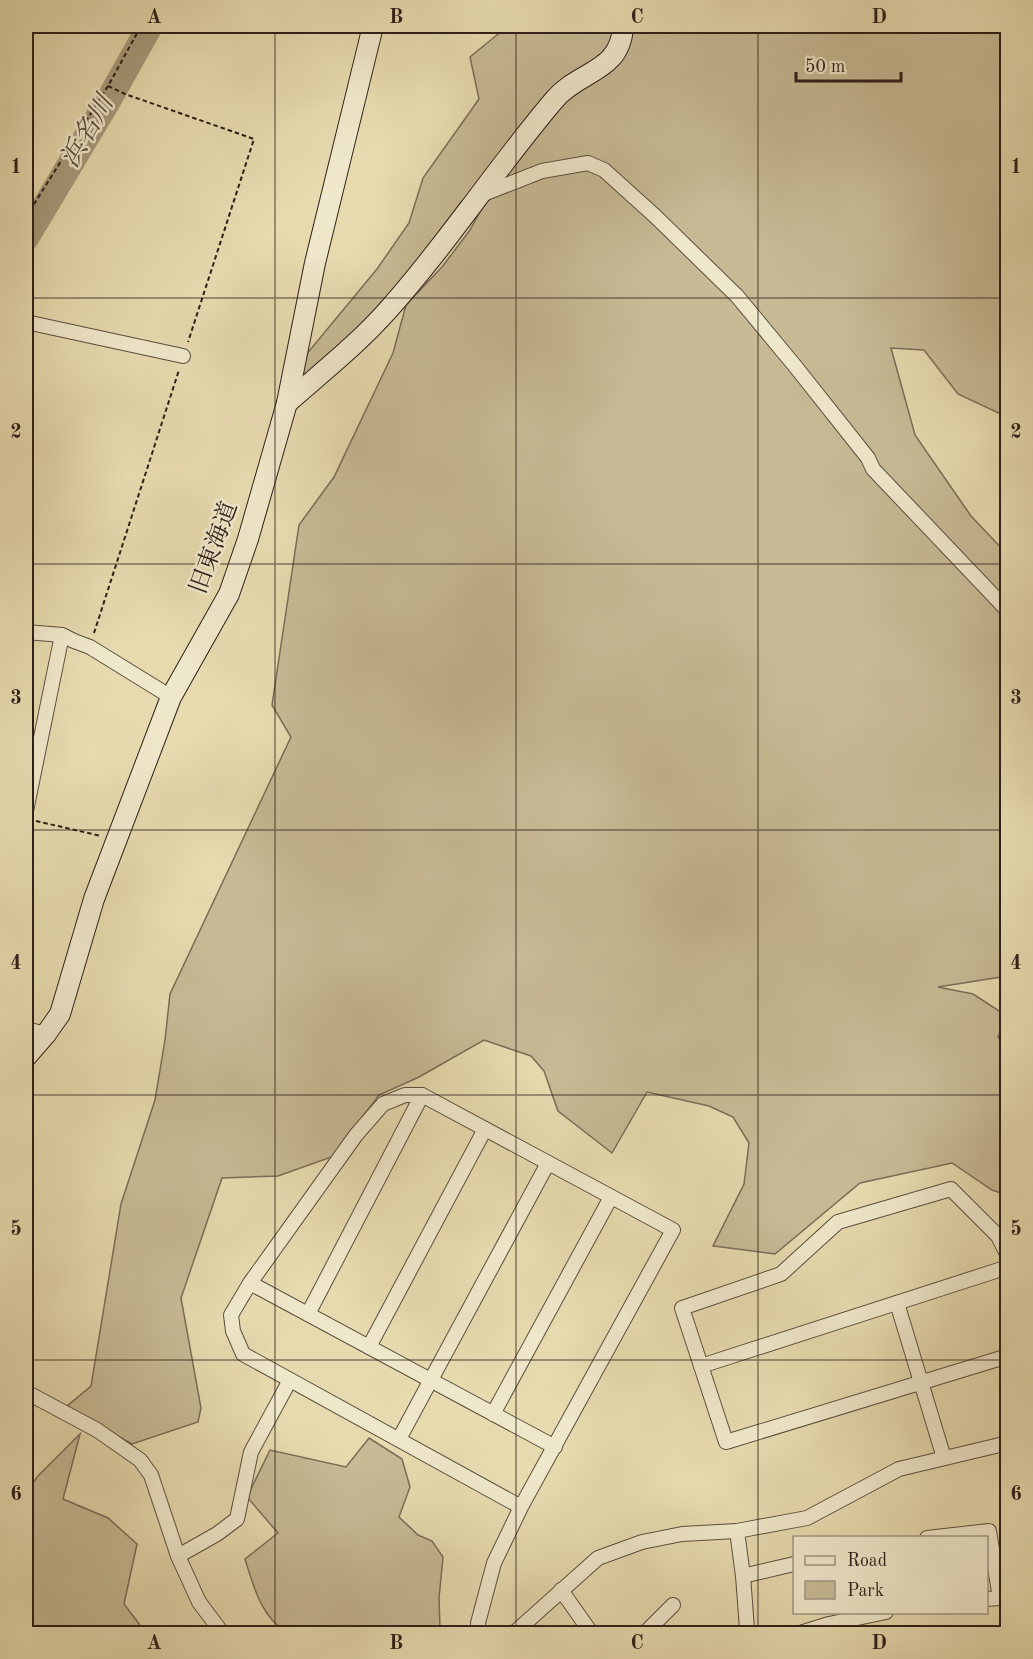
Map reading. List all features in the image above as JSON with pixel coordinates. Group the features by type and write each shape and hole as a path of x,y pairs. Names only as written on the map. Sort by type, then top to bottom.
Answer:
{"street":[{"name":"旧東海道","path":"26,1057 60,1014 94,899 171,697 229,594 248,539 288,403 315,263 373,26"},
{"path":"288,403 386,312 427,264 557,96 607,63 617,51 623,26"},
{"path":"481,195 542,171 588,163 604,170 656,216 737,296 868,458 873,469 1008,611"},
{"path":"26,322 183,356"},
{"path":"26,632 62,635 90,648 171,697"},
{"path":"26,811 62,635"},
{"path":"26,1029 46,1034"},
{"path":"478,1634 478,1623 494,1563 521,1507 673,1230 422,1095 405,1095 383,1104 356,1135 250,1283 231,1315 233,1331 243,1354 521,1507"},
{"path":"308,1314 422,1095"},
{"path":"369,1347 485,1129"},
{"path":"399,1439 548,1163"},
{"path":"1008,1256 999,1236 951,1189 838,1222 781,1274 682,1308 726,1442 1008,1356"},
{"path":"493,1414 611,1197"},
{"path":"701,1366 1008,1267"},
{"path":"250,1283 555,1447"},
{"path":"897,1303 944,1458"},
{"path":"178,1556 217,1534 237,1519 251,1452 290,1380"},
{"path":"26,1392 97,1430 140,1460 151,1475 178,1556 199,1602 224,1634"},
{"path":"513,1634 598,1558 642,1542 682,1534 737,1531 807,1518 898,1469 1008,1443"},
{"path":"737,1531 747,1629 752,1634"},
{"path":"944,1536 988,1531 1000,1598 988,1599"},
{"path":"743,1576 793,1564"},
{"path":"561,1590 592,1634"},
{"path":"644,1634 673,1605"},
{"path":"797,1634 829,1624 876,1614"}],"path":[{"path":"26,217 108,86 141,26"},
{"path":"90,648 254,139 108,86"},
{"path":"26,818 116,839"}],"green space":[{"path":"503,26 1007,26 1007,421 1003,415 958,394 924,350 891,348 915,435 971,516 1007,554 1007,976 938,987 973,994 1007,1016 998,1037 1007,1050 1007,1195 992,1190 952,1163 860,1183 775,1254 713,1246 744,1184 749,1143 733,1117 709,1106 647,1092 612,1153 558,1111 544,1071 531,1056 484,1040 419,1077 379,1095 352,1131 340,1154 278,1176 222,1178 181,1298 201,1408 198,1422 132,1444 66,1407 91,1386 121,1204 155,1100 170,994 291,737 272,705 299,525 334,477 393,353 406,305 442,267 470,230 506,164 461,202 384,304 296,396 305,356 377,269 409,223 423,178 479,99 470,57 503,30"},
{"path":"80,1434 63,1499 108,1518 137,1544 124,1604 146,1633 26,1633 26,1492 38,1476"},
{"path":"369,1438 402,1459 410,1487 399,1517 418,1535 432,1541 443,1557 439,1598 440,1628 436,1634 287,1633 265,1610 255,1591 245,1559 278,1533 247,1497 270,1450 346,1467"}],"waterway":[{"name":"浜名川","path":"26,238 150,26"}]}
